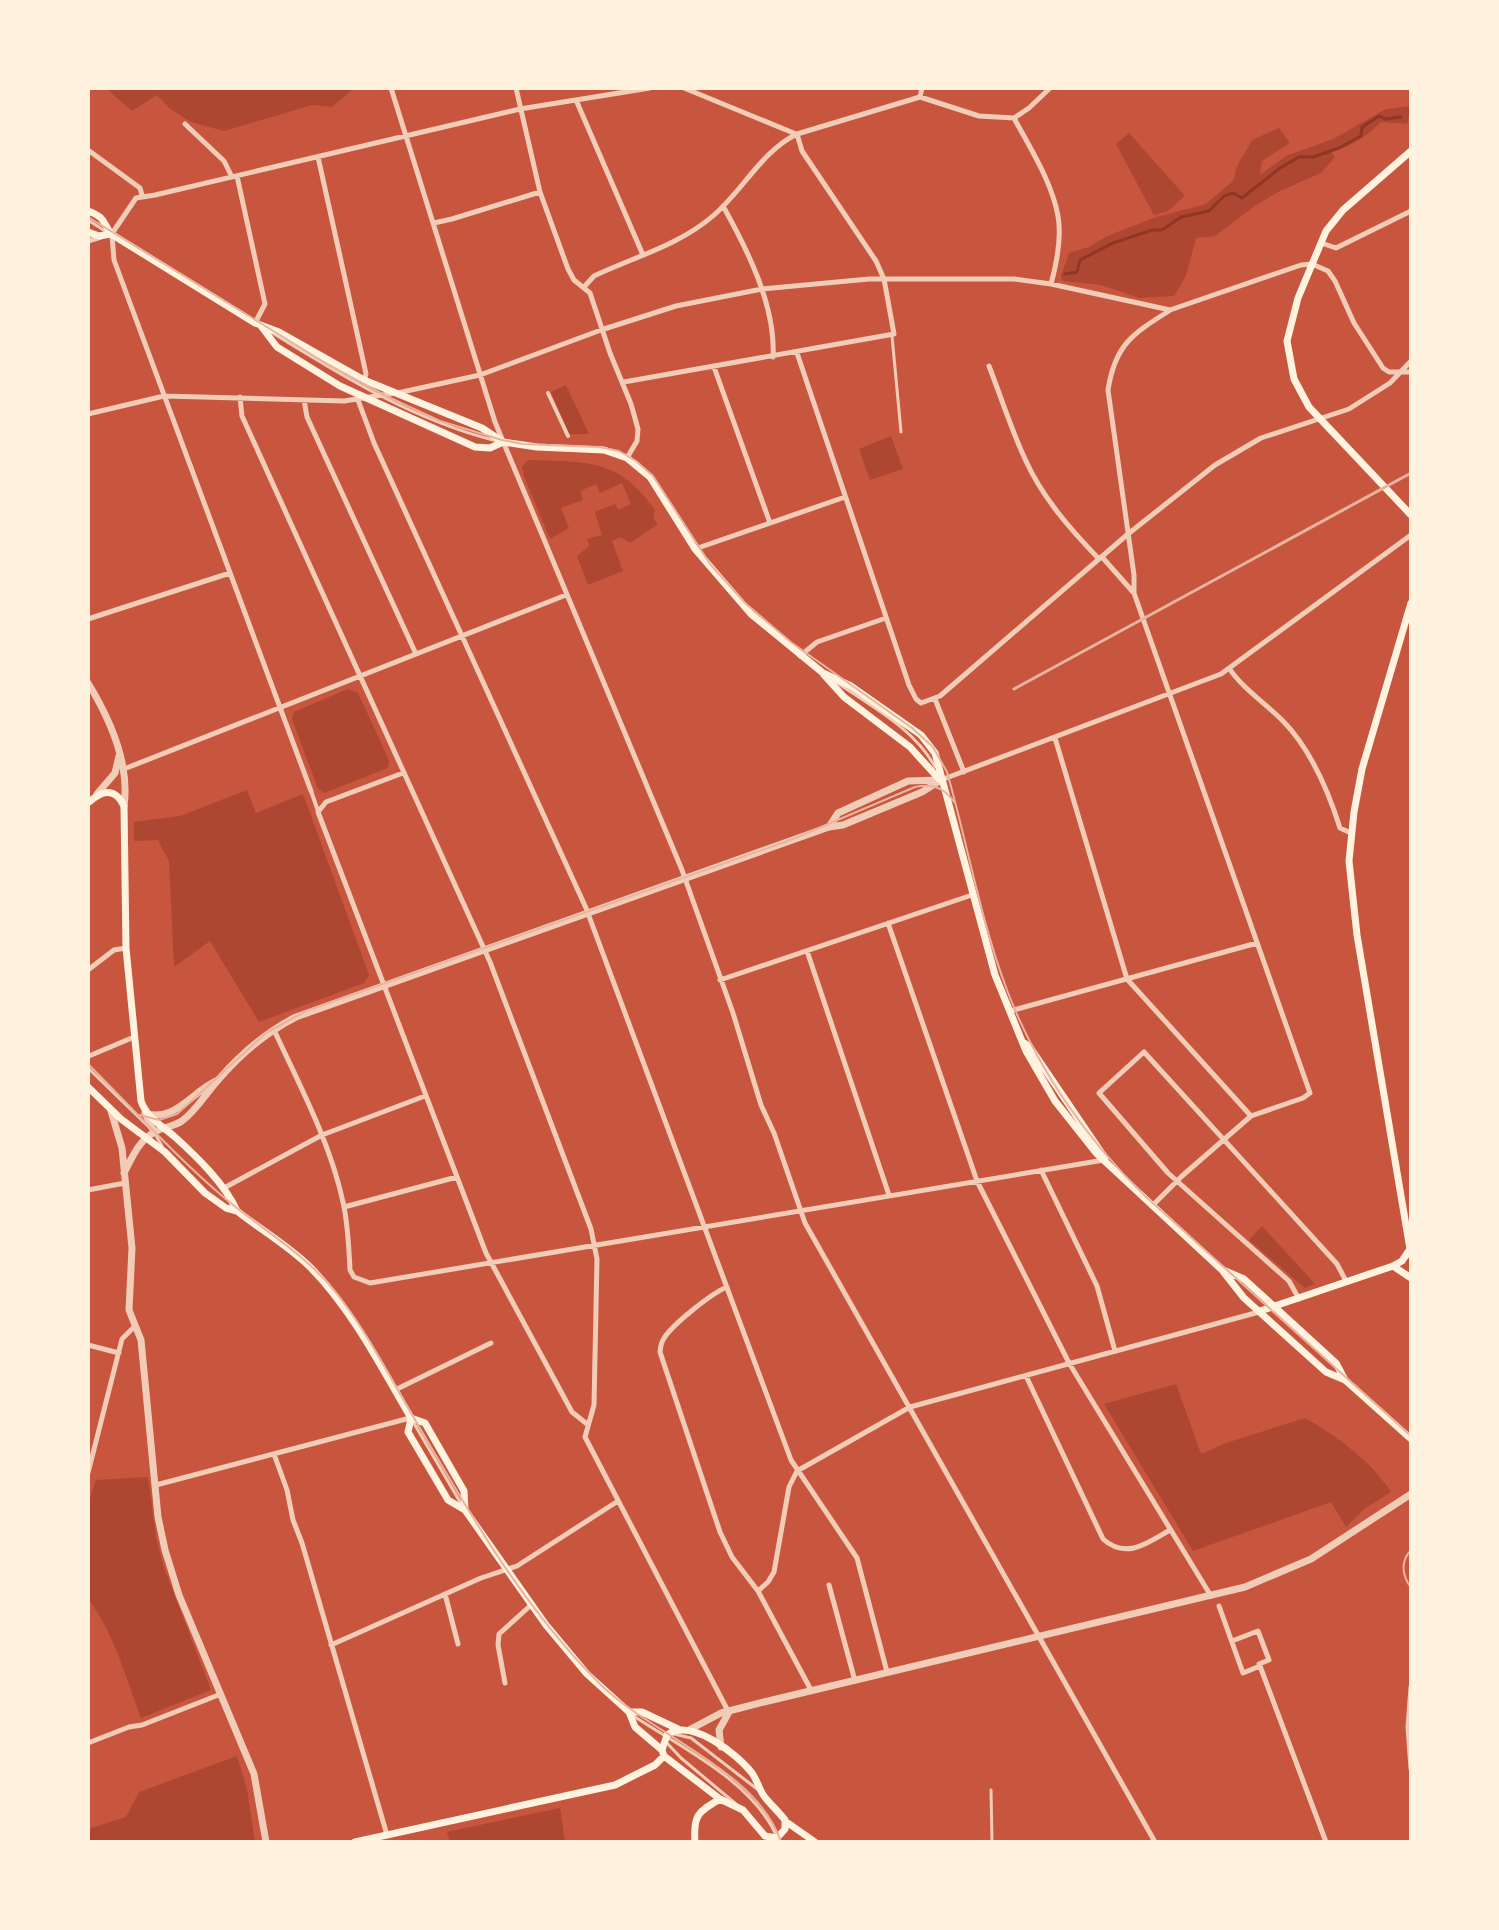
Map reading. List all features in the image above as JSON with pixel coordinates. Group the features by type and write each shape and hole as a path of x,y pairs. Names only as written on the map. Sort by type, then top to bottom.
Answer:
{"main road":[{"path":"1411,151 1334,219 1312,264 1291,319 1287,341 1294,379 1309,407 1411,515"},
{"path":"88,211 100,216 111,234 258,325 279,332 391,393 482,428 503,442 604,450 627,458 650,477 695,549 751,614 823,673 851,686 921,735 935,753 991,963 1009,1012 1033,1065 1055,1101 1087,1143 1222,1270 1234,1288 1326,1372 1345,1380 1411,1439"},
{"path":"88,232 99,236 111,234"},
{"path":"258,325 277,347 361,399 475,447 490,448 503,442"},
{"path":"1260,1311 1393,1266 1410,1252 1350,879 1351,833 1362,769 1406,634 1411,603"},
{"path":"823,673 844,697 910,747 941,780"},
{"path":"88,803 97,794 114,793 124,806 126,948 141,1101 145,1113 164,1128 223,1189 237,1211 292,1252 329,1288 351,1317 411,1418 408,1432 448,1500 465,1510 531,1605 587,1674 629,1712 635,1727 663,1753 720,1799 738,1806 765,1836 778,1840 785,1821"},
{"path":"88,1087 111,1111 151,1135 205,1193 226,1208 237,1211"},
{"path":"1393,1266 1411,1278"},
{"path":"1222,1270 1244,1279 1336,1363 1345,1380"},
{"path":"411,1418 427,1425 464,1491 465,1510"},
{"path":"629,1712 642,1712 678,1729 706,1736 749,1770 761,1792 785,1821 815,1842"},
{"path":"355,1842 615,1785 655,1765 663,1753 667,1735 678,1729"},
{"path":"695,1842 696,1818 702,1810 720,1799"}],"street":[{"path":"391,88 485,393 686,880 733,1013 761,1105 774,1133 800,1210 1155,1842"},
{"path":"516,88 540,192 569,273 590,293 601,330 624,382 638,429 637,441 627,458"},
{"path":"88,241 111,234 136,198 142,195 155,195 520,109 650,88"},
{"path":"684,88 797,134"},
{"path":"920,97 922,88"},
{"path":"584,287 594,276 683,237 723,206 779,143 797,134 920,97 979,116 1014,118 1050,88"},
{"path":"576,100 643,255"},
{"path":"1014,118 1051,193 1058,216 1060,238 1051,284"},
{"path":"185,124 224,161 234,177 265,304 258,325"},
{"path":"624,382 892,336 895,331 884,279 876,261 802,151 797,134"},
{"path":"88,150 140,188 142,195"},
{"path":"318,157 366,374 364,380"},
{"path":"433,223 540,192"},
{"path":"723,206 762,289 773,357"},
{"path":"1321,243 1336,248 1411,211"},
{"path":"111,234 114,260 382,986 477,1231 572,1412 587,1424"},
{"path":"1152,1206 1223,1138 1251,1116 1310,1093 1134,593 1134,575 1109,409 1111,370 1116,356 1132,335 1170,310 1301,265 1312,264 1328,271 1335,281 1354,323 1383,368 1389,372 1411,372"},
{"path":"88,414 164,396 361,399 480,375 676,306 762,289 884,279 974,277 1051,284 1170,310"},
{"path":"797,353 909,685 920,702 935,699 1128,534 1215,465 1280,431 1349,409 1390,383 1411,361"},
{"path":"989,366 1026,461 1040,486 1071,529 1134,593"},
{"path":"714,367 770,523"},
{"path":"548,393 568,436"},
{"path":"240,397 242,416 485,951 596,1244 594,1405 585,1437 729,1712"},
{"path":"361,399 374,443 588,915 797,1471 857,1558 887,1673"},
{"path":"304,400 307,417 416,654"},
{"path":"695,549 845,497"},
{"path":"124,1173 138,1147 151,1135 181,1122 218,1080 274,1030 306,1013 829,827 843,825 913,796 941,780 1215,677 1411,535"},
{"path":"88,619 230,573"},
{"path":"124,769 566,595"},
{"path":"800,656 817,642 886,618"},
{"path":"1229,668 1285,722 1303,746 1330,798 1340,828 1351,833"},
{"path":"88,683 101,706 124,769 124,806"},
{"path":"935,699 964,772"},
{"path":"1055,738 1127,979 1251,1116"},
{"path":"97,794 115,773 119,756"},
{"path":"318,812 326,802 403,773"},
{"path":"829,827 838,813 908,781 941,780"},
{"path":"720,980 972,895"},
{"path":"888,923 977,1181 1069,1363 1211,1596"},
{"path":"1009,1012 1257,943"},
{"path":"88,970 114,950 126,948"},
{"path":"807,951 889,1195"},
{"path":"274,1030 335,1170 344,1207 350,1270 354,1277 370,1283 1105,1160"},
{"path":"89,1056 134,1037"},
{"path":"1299,1299 1289,1281 1158,1161 1099,1093 1144,1052 1337,1264 1347,1282"},
{"path":"151,1135 145,1113 157,1116 171,1113 200,1089 218,1080"},
{"path":"223,1189 322,1135 425,1096"},
{"path":"111,1111 119,1134 124,1173 132,1248 129,1310 141,1340 160,1528 174,1583 254,1774 266,1842"},
{"path":"1041,1170 1097,1286 1115,1351"},
{"path":"344,1207 457,1177"},
{"path":"88,1190 125,1183"},
{"path":"727,1287 669,1332 662,1342 661,1358 720,1532 732,1557 758,1591 811,1690"},
{"path":"758,1591 774,1572 789,1487 797,1471 910,1407 1260,1311"},
{"path":"88,1473 122,1339 136,1326"},
{"path":"395,1390 491,1343"},
{"path":"88,1345 119,1353"},
{"path":"1026,1376 1103,1539 1112,1546 1135,1550 1170,1530"},
{"path":"156,1485 411,1418"},
{"path":"274,1454 387,1835"},
{"path":"689,1730 729,1712 811,1690 1254,1584 1295,1567 1411,1494"},
{"path":"331,1645 517,1566 618,1501"},
{"path":"829,1585 855,1681"},
{"path":"445,1594 458,1644"},
{"path":"505,1683 499,1634 531,1605"},
{"path":"1219,1606 1243,1673 1269,1660 1258,1631 1232,1641"},
{"path":"1260,1666 1326,1842"},
{"path":"1411,1687 1408,1727 1411,1769"},
{"path":"88,1743 222,1693"},
{"path":"721,1747 719,1730 729,1712"}],"lane":[{"path":"88,220 111,234"},
{"path":"258,325 378,395 451,428 503,442"},
{"path":"892,336 901,432"},
{"path":"88,1068 151,1135"},
{"path":"629,1712 697,1756 751,1799 767,1817 778,1840"},
{"path":"667,1735 691,1738 761,1792"},
{"path":"667,1735 669,1748 738,1806"},
{"path":"991,1790 992,1842"}],"shaded area":[{"path":"106,88 354,88 332,107 312,105 224,131 191,122 170,109 157,95 132,111"},
{"path":"1411,106 1407,124 1381,122 1358,140 1331,151 1335,157 1321,173 1256,205 1215,236 1196,238 1186,276 1174,296 1140,298 1101,285 1063,281 1061,276 1069,253 1156,217 1206,204 1234,180 1239,163 1252,140 1279,128 1290,143 1262,161 1260,175 1286,156 1333,139 1386,109"},
{"path":"1129,133 1185,196 1168,211 1154,215 1116,144"},
{"path":"566,385 589,434 569,434 551,392"},
{"path":"891,436 903,469 870,480 859,449"},
{"path":"528,460 600,466 628,481 642,493 655,510 653,518 658,524 630,543 621,537 612,541 623,571 588,585 577,556 589,546 587,539 602,535 595,512 615,504 618,510 631,504 622,483 600,493 596,484 580,491 583,500 561,508 569,528 550,539 524,476 522,467"},
{"path":"348,689 358,693 389,760 388,768 324,793 318,789 292,719 294,712"},
{"path":"247,790 256,813 303,794 369,975 364,983 259,1022 210,941 174,967 169,861 158,840 134,841 134,822 180,816"},
{"path":"1262,1226 1315,1284 1305,1288 1249,1240"},
{"path":"1176,1384 1201,1454 1305,1418 1352,1450 1391,1492 1364,1509 1346,1527 1331,1502 1193,1551 1104,1404"},
{"path":"148,1477 156,1537 164,1568 211,1690 141,1718 112,1641 88,1599 88,1505 96,1480"},
{"path":"237,1756 247,1789 255,1842 88,1842 88,1829 126,1817 139,1792"},
{"path":"560,1808 565,1842 450,1842 447,1832"}],"waterway":[{"path":"1065,274 1077,272 1080,260 1113,243 1152,230 1162,230 1181,217 1209,211 1224,196 1233,193 1242,198 1299,157 1313,157 1361,136 1362,127 1379,116 1385,119 1401,117"}],"tram line":[{"path":"88,217 327,364 440,421 523,444 599,447 619,451 653,476 710,564 745,603 792,643 912,728 933,747 947,772 982,910 1007,990 1032,1047 1083,1126 1145,1196 1411,1436"},
{"path":"140,1115 159,1120 177,1114 266,1033 306,1011 793,839 915,787 938,788 954,802"},
{"path":"88,1064 209,1184 299,1255 325,1280 368,1339 498,1558 546,1624 601,1685 622,1703 702,1756 750,1795 769,1817 781,1842"},
{"path":"1411,1550 1405,1559 1404,1569 1411,1588"}],"railway":[{"path":"1014,689 1411,473"}]}
